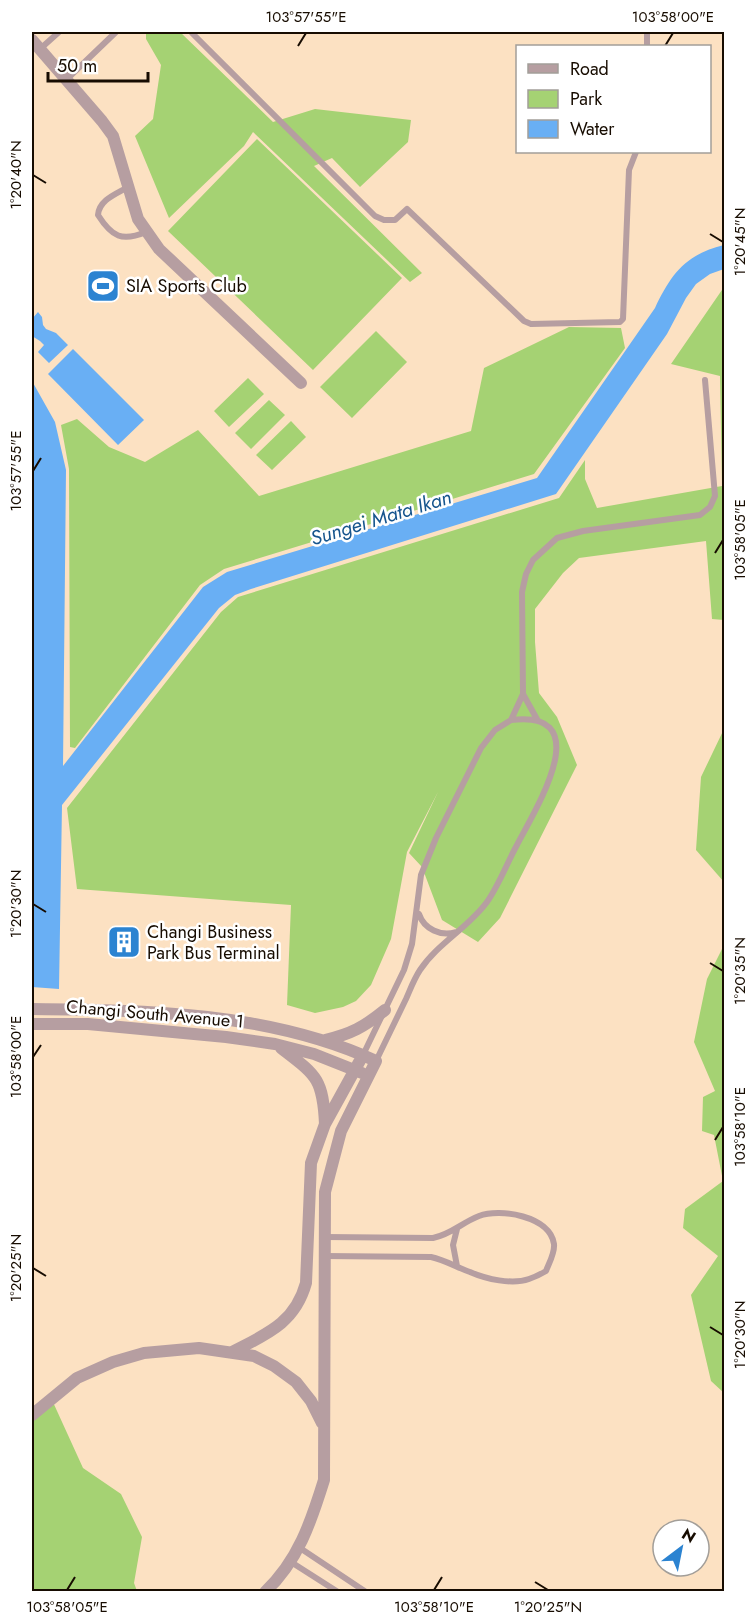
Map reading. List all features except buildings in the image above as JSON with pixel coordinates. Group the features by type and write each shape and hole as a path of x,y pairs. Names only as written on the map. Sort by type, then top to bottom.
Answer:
{"street":[{"path":"36,45 113,136 138,219 159,249 301,383"},
{"name":"Changi South Avenue 1","path":"32,1009 136,1011 230,1020 323,1040 376,1061"},
{"path":"323,1040 354,1032 385,1010"},
{"name":"Changi South Avenue 1","path":"32,1024 88,1024 275,1044 314,1054 369,1076"},
{"name":"Changi South Avenue 1","path":"275,1044 308,1069 318,1082 324,1096 325,1124"},
{"path":"232,1352 280,1324 294,1312 301,1300 306,1283 311,1163 325,1124 363,1055"},
{"path":"265,1592 300,1548 324,1480 325,1192 341,1131 376,1061"},
{"path":"32,1415 77,1378 113,1362 144,1353 199,1348 254,1356 274,1366 296,1382 311,1401 323,1427"}],"lane":[{"path":"36,45 59,32"},
{"path":"66,80 116,32"},
{"path":"191,32 375,216 384,220 395,220 407,209 527,323 620,322 624,316 629,170 636,153"},
{"path":"128,187 102,203 98,209 98,215 108,229 122,238 147,232"},
{"path":"511,720 523,694 522,592 526,574 533,560 557,538 583,531 700,515 710,507 715,496 705,380"},
{"path":"523,694 538,721"},
{"path":"363,1055 404,970 418,911 421,875 436,838 481,748 495,730 511,720 530,718 548,725 557,750 554,770 545,793 488,901 471,920 437,949 419,971 376,1061"},
{"path":"418,911 421,920 436,932 443,934 457,932"},
{"path":"324,1237 433,1238 446,1235 480,1216 499,1214 519,1215 534,1220 547,1230 554,1244 546,1271 529,1280 514,1282 486,1278 442,1259 431,1257 324,1256"},
{"path":"457,1266 453,1245 458,1229"},
{"path":"300,1548 366,1592"},
{"path":"291,1562 338,1592"}],"green space":[{"path":"146,32 180,32 273,122 315,109 411,120 408,142 360,187 332,158 314,166 422,273 410,282 253,132 244,146 169,218 135,136 153,119 161,65 146,39"},
{"path":"257,139 402,278 313,370 168,231"},
{"path":"724,287 724,620 712,619 706,541 579,558 563,573 535,609 539,693 557,717 577,765 500,918 478,942 442,920 422,867 409,853 438,792 407,852 391,939 371,985 356,1001 343,1007 315,1013 287,1005 291,905 77,889 67,808 221,612 238,597 559,498 585,460 585,479 597,508 722,486 720,376 671,364"},
{"path":"569,327 621,328 625,348 534,474 224,569 200,585 75,748 70,747 69,469 61,425 77,419 109,447 145,462 198,430 259,496 471,431 484,368"},
{"path":"376,331 407,362 352,418 320,387"},
{"path":"248,378 264,394 229,427 214,411"},
{"path":"269,400 285,415 251,449 235,433"},
{"path":"291,421 306,437 272,470 256,455"},
{"path":"724,729 724,882 696,850 701,777"},
{"path":"724,945 724,1393 711,1381 691,1295 718,1256 683,1228 685,1209 723,1181 714,1135 702,1131 703,1097 715,1091 694,1042 707,979"},
{"path":"52,1400 83,1468 121,1494 142,1537 134,1583 137,1591 32,1592 32,1416"}],"water":[{"path":"724,245 724,269 710,274 696,284 667,334 556,494 251,589 235,595 219,608 62,805 59,989 32,987 32,381 55,422 66,470 63,766 203,587 227,572 537,478 655,308 674,275 699,254"},
{"path":"38,312 46,329 56,333 68,345 49,363 38,352 44,345 32,336 32,319"},
{"path":"73,349 144,420 118,445 48,374"}],"place":[{"name":"SIA Sports Club","path":"103,286"},
{"name":"Changi Business Park Bus Terminal","path":"124,942"}],"water label":[{"name":"Sungei Mata Ikan","path":"381,518"}]}
